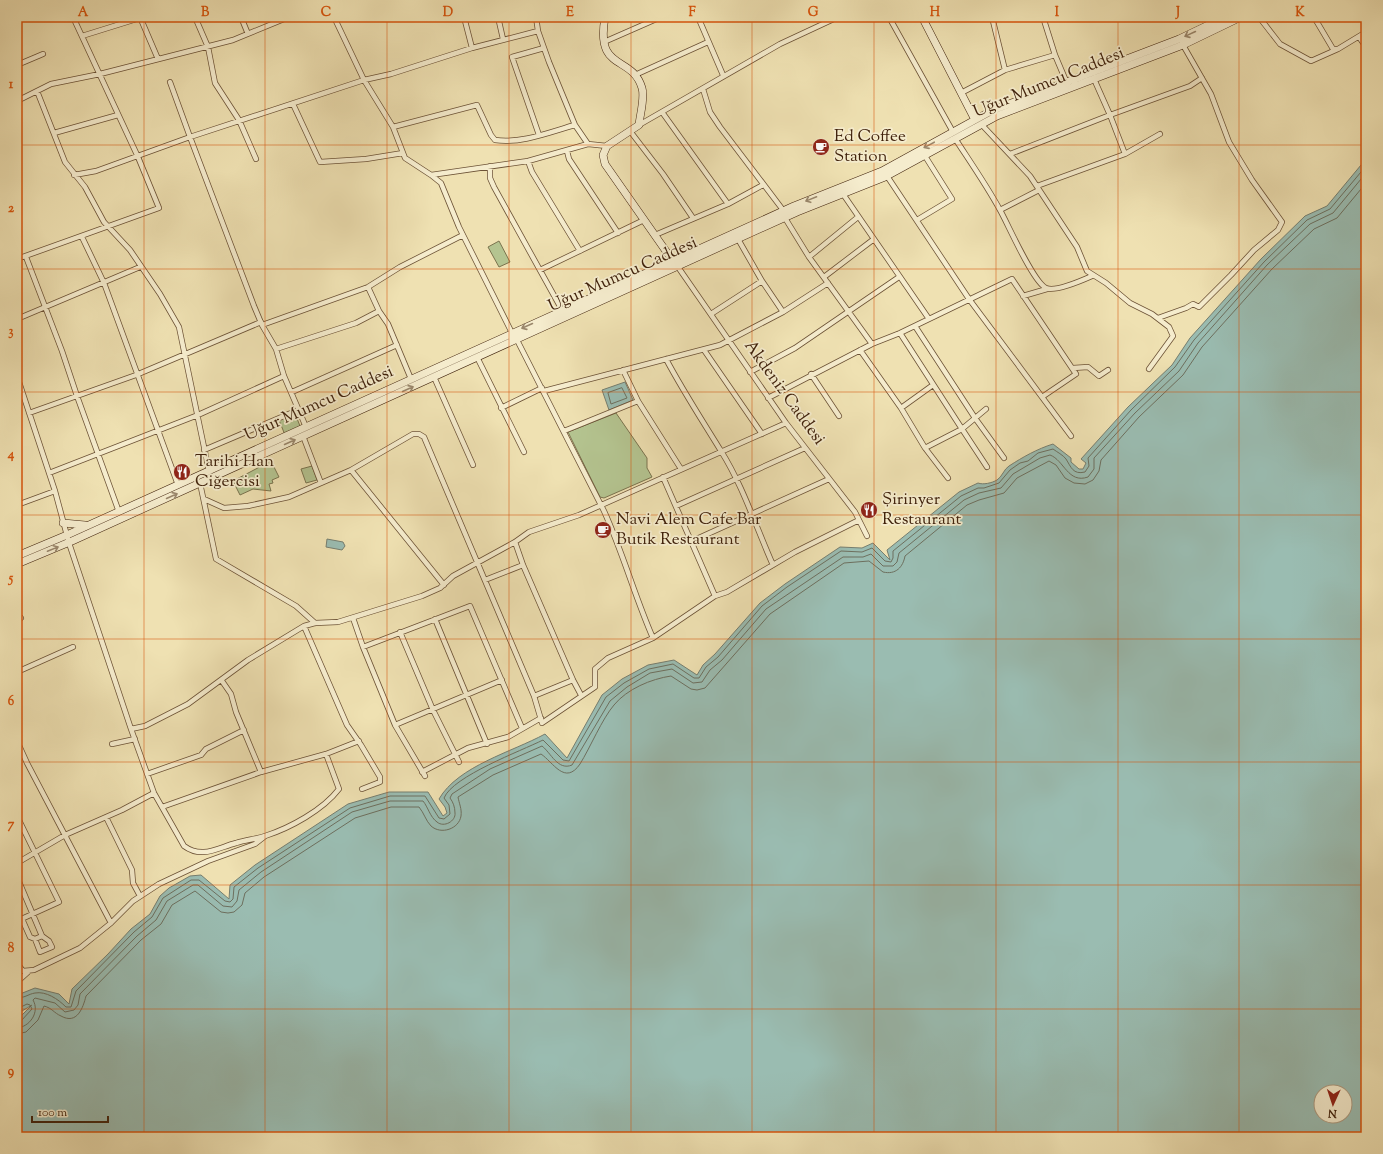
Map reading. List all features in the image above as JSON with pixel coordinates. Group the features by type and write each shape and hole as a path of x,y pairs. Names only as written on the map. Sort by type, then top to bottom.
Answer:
{"street":[{"path":"17,259 82,237 159,208 138,157 73,17"},
{"path":"82,36 141,17 158,59"},
{"path":"195,17 208,47 216,83 239,120 256,159"},
{"path":"241,17 248,34"},
{"path":"17,101 50,84 100,74 208,47 248,34 289,17"},
{"path":"334,17 364,80 393,127 403,153 409,162 431,175 441,183 463,236 512,333"},
{"path":"464,17 472,48"},
{"path":"498,17 502,39"},
{"path":"536,17 538,31 544,48 575,125 588,144"},
{"path":"605,17 603,42 606,52 635,75 642,88 639,125"},
{"path":"603,42 661,17"},
{"path":"698,17 723,75"},
{"path":"678,266 672,261 606,164 603,155 607,146 639,125 702,89 723,75 780,44 838,17"},
{"path":"889,17 953,132"},
{"path":"922,17 975,120"},
{"path":"992,17 1005,70"},
{"path":"1043,17 1055,55 1066,81"},
{"name":"Uğur Mumcu Caddesi","path":"210,474 303,436 785,218 882,171 993,110 1179,39 1225,17"},
{"name":"Uğur Mumcu Caddesi","path":"17,564 68,539 198,480 306,427 783,210 887,176 956,140 997,116 1183,45 1241,17"},
{"path":"1259,17 1280,44 1311,60 1338,49 1366,32"},
{"path":"1321,17 1315,18 1333,49 1338,49"},
{"path":"74,175 96,171 239,120 293,104 364,80 391,74 502,39 538,31"},
{"path":"1359,37 1366,47"},
{"path":"635,75 708,42"},
{"path":"1158,318 1193,304 1199,307 1232,275 1254,250 1278,230 1282,222 1252,180 1229,142 1212,94 1183,45"},
{"path":"539,135 512,57 544,48"},
{"path":"17,65 43,54"},
{"path":"961,93 1005,70 1055,55"},
{"path":"1010,154 1190,86 1202,78"},
{"path":"1094,79 1125,154"},
{"path":"170,82 261,323 276,349 284,376 306,427"},
{"path":"702,89 710,112 783,210"},
{"path":"37,91 66,162 74,175 85,187 108,227 130,250 140,267 168,305 179,327 183,355 198,415 210,474"},
{"path":"293,104 320,162 366,159 403,153"},
{"path":"393,127 477,105 490,135 495,140 503,141 539,135 575,125"},
{"path":"662,112 728,204"},
{"path":"54,133 118,115"},
{"path":"982,125 1010,154 1038,188 1077,247 1086,271 1092,276 1106,283 1130,303 1158,318 1168,327 1172,336 1149,369"},
{"path":"630,131 663,174 693,218"},
{"path":"1000,210 1038,188 1125,154 1160,134"},
{"path":"956,140 1000,210 1016,243 1040,284 1047,289"},
{"path":"431,175 528,161 588,144 607,146"},
{"path":"567,151 569,159 618,234"},
{"path":"917,220 952,199 925,156"},
{"path":"528,161 532,172 580,251"},
{"path":"490,166 490,178 562,310"},
{"path":"887,176 969,299 1071,436"},
{"path":"655,234 728,204 763,185"},
{"path":"842,190 858,217 929,319"},
{"path":"809,257 858,217"},
{"path":"785,218 809,257 872,344"},
{"path":"540,270 618,234 644,220"},
{"path":"29,413 136,375 261,323 368,287 400,268 463,236"},
{"path":"82,237 104,283 136,375 178,485"},
{"path":"738,239 762,281 783,312"},
{"path":"824,277 874,239"},
{"path":"26,257 62,351 97,454 119,512"},
{"name":"Akdeniz Caddesi","path":"678,266 768,398 859,520 867,536"},
{"path":"17,319 140,267"},
{"path":"1023,296 1047,289 1061,287 1092,276"},
{"path":"750,372 796,348 899,277"},
{"path":"768,398 811,374 872,344 900,333 1012,279 1076,374 1042,397"},
{"path":"711,314 762,281"},
{"path":"501,408 543,389 704,350 729,341 783,312 828,283"},
{"path":"368,287 379,311 388,324 412,379"},
{"path":"276,349 356,323 379,311"},
{"path":"915,326 975,418 1004,458"},
{"path":"900,333 987,467"},
{"path":"517,340 614,532 639,608 653,638"},
{"path":"292,392 398,345"},
{"path":"704,350 762,434"},
{"path":"860,350 948,478"},
{"path":"477,357 524,452"},
{"path":"666,359 690,404 721,450 773,565"},
{"path":"1073,368 1088,367 1099,376 1108,370"},
{"path":"623,370 638,401 680,469"},
{"path":"811,374 839,416"},
{"path":"17,376 55,490 68,539 131,730 154,793 184,846 191,851 200,854 266,836 304,818 323,806 339,789 326,754"},
{"path":"49,473 198,415 284,376"},
{"path":"434,377 474,465"},
{"path":"901,408 933,385"},
{"path":"564,431 638,401"},
{"path":"204,450 298,410"},
{"path":"926,448 962,429 986,410"},
{"path":"131,730 145,726 181,707 222,681 248,660 304,626 315,623 338,622 422,596 440,588 453,576 529,532 560,522 721,450 786,423"},
{"path":"204,499 224,508 248,506 289,497 351,470 411,435 416,434 423,436 534,696 542,723 565,709 595,687 595,669 608,658 653,638 715,596 746,582 773,565 859,520"},
{"path":"303,436 321,484"},
{"path":"676,506 805,448"},
{"path":"351,470 444,584"},
{"path":"663,477 715,596"},
{"path":"692,541 829,478"},
{"path":"198,480 204,499 216,559 296,606 315,623"},
{"name":"Uğur Mumcu Caddesi","path":"17,556 68,539 90,525 178,485 198,480"},
{"path":"17,505 55,490"},
{"path":"64,523 90,525"},
{"path":"514,542 572,680 581,696"},
{"path":"485,580 523,565"},
{"path":"362,647 470,606 522,728"},
{"path":"353,618 362,647 395,725 423,774 455,754 468,748 508,737 541,718"},
{"path":"435,619 487,744"},
{"path":"304,626 344,719 380,777 380,782 362,789"},
{"path":"400,632 433,710 459,762"},
{"path":"17,672 73,647"},
{"path":"395,725 502,680"},
{"path":"534,696 572,680"},
{"path":"222,681 231,694 236,712 261,772"},
{"path":"147,774 201,755 206,749 244,730"},
{"path":"112,744 135,739"},
{"path":"17,741 27,763 111,923"},
{"path":"162,807 261,772 326,754 359,741"},
{"path":"17,864 65,835 106,817 154,793"},
{"path":"17,816 59,902 17,921"},
{"path":"106,817 132,870 133,883 140,896"},
{"path":"17,982 28,972 58,960 80,948 111,923 140,896 159,884 208,861 255,844 266,836"},
{"path":"17,877 34,914 42,936 49,940 52,947 40,952 35,939 30,937 22,919"},
{"path":"35,939 42,936"},
{"path":"17,963 23,971 28,972"}],"green space":[{"path":"499,241 510,262 499,267 488,247"},
{"path":"616,413 647,458 647,468 652,477 604,498 600,497 568,432"},
{"path":"291,415 296,416 300,426 285,435 279,420"},
{"path":"271,461 279,477 272,480 273,483 269,484 271,491 253,489 240,495 233,481"},
{"path":"312,466 317,480 306,483 301,469"}],"water":[{"path":"1366,159 1366,1137 17,1137 17,1020 32,1005 17,1014 17,993 20,994 35,988 59,994 69,1004 72,989 131,929 150,914 160,896 169,888 190,876 201,875 229,899 230,885 255,865 348,804 389,792 428,792 443,816 447,813 445,807 439,799 448,787 459,777 487,761 545,734 567,758 602,695 622,679 648,665 674,660 697,675 703,665 715,654 760,603 785,584 840,547 862,548 873,543 890,560 887,550 959,492 978,483 985,484 999,479 1009,466 1041,448 1053,444 1071,458 1071,462 1079,469 1083,469 1086,463 1081,459 1128,407 1172,365 1190,338 1261,259 1305,216 1327,206"},
{"path":"625,382 633,400 609,410 602,390"},
{"path":"327,539 343,542 345,546 342,550 326,547"}],"place":[{"name":"Ed Coffee Station","path":"821,147"},
{"name":"Tarihi Han Ciğercisi","path":"182,472"},
{"name":"Şirinyer Restaurant","path":"869,510"},
{"name":"Navi Alem Cafe Bar Butik Restaurant","path":"603,530"}]}
